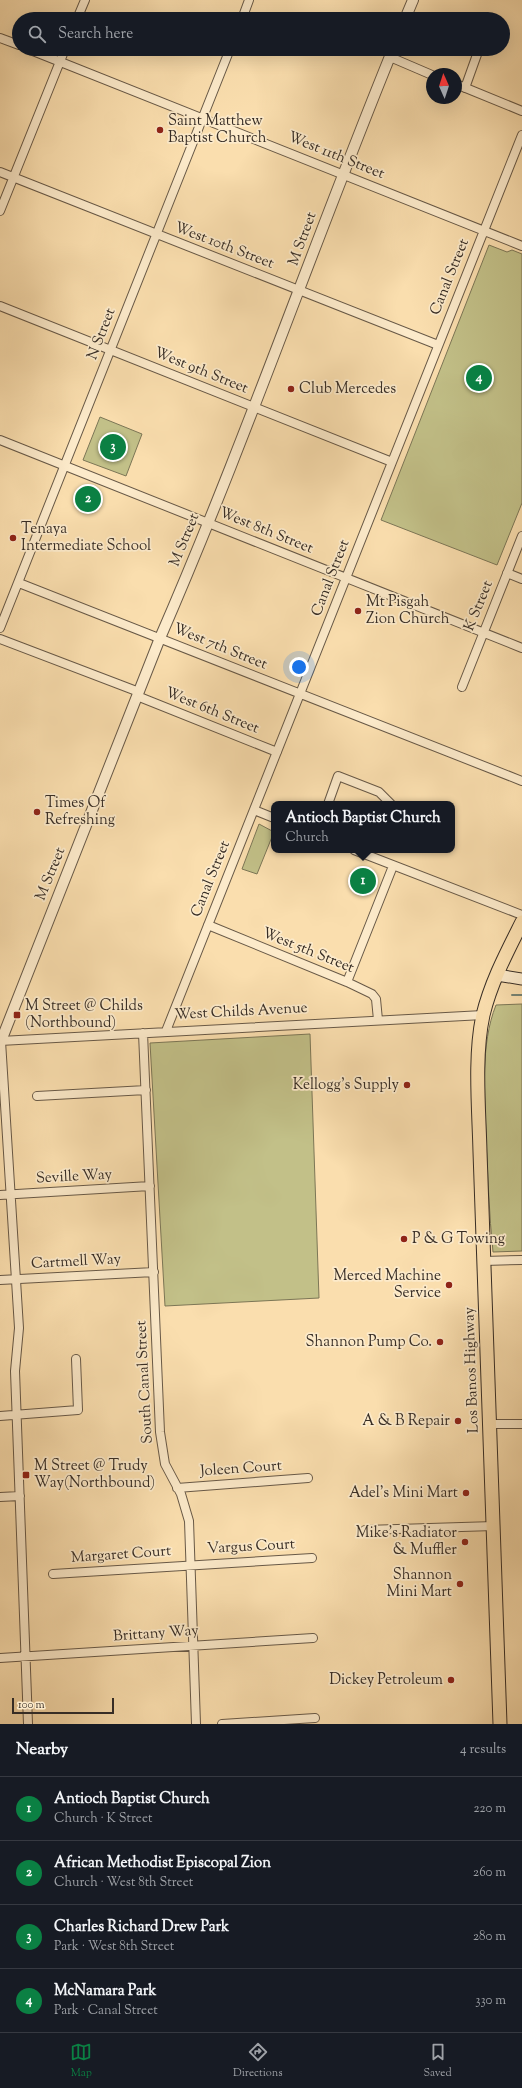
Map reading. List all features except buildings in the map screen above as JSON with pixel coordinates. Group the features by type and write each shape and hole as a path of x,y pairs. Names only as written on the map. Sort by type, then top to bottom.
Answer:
{"highway":[{"name":"Los Banos Highway","path":"500,1724 478,1098 480,1043 483,1015 496,975 522,922"}],"main road":[{"path":"496,975 522,979"}],"street":[{"path":"80,12 85,0"},
{"path":"245,12 249,0"},
{"path":"408,12 413,0"},
{"path":"0,38 12,42"},
{"name":"West 11th Street","path":"45,56 522,246"},
{"path":"0,211 62,56"},
{"name":"N Street","path":"0,628 66,466 132,292 157,234 227,56"},
{"name":"M Street","path":"0,1041 160,638 208,523 300,291 343,174 391,56"},
{"path":"397,56 426,72"},
{"path":"465,88 476,56"},
{"path":"462,87 522,110"},
{"name":"Canal Street","path":"166,1032 522,135"},
{"name":"West 10th Street","path":"0,172 438,345"},
{"name":"West 9th Street","path":"0,306 392,462"},
{"name":"West 8th Street","path":"0,440 522,648"},
{"name":"K Street","path":"462,687 522,536"},
{"path":"507,573 522,579"},
{"name":"West 7th Street","path":"19,583 522,782"},
{"name":"West 6th Street","path":"0,639 138,694 277,752"},
{"path":"329,801 338,776 379,792 388,801"},
{"path":"254,810 271,817"},
{"path":"361,853 522,915"},
{"path":"347,982 393,866"},
{"name":"West 5th Street","path":"208,925 347,982 372,994 376,999 378,1020"},
{"name":"West Childs Avenue","path":"0,1041 483,1015"},
{"name":"South Canal Street","path":"143,1033 162,1449 168,1470 186,1507 189,1521 196,1724"},
{"path":"0,1041 19,1328 15,1371 28,1724"},
{"path":"36,1096 146,1090"},
{"name":"Seville Way","path":"0,1195 150,1186"},
{"path":"484,1261 522,1260"},
{"name":"Cartmell Way","path":"0,1280 154,1272"},
{"path":"0,1416 78,1410 76,1359"},
{"path":"490,1424 522,1424"},
{"name":"Joleen Court","path":"177,1488 308,1478"},
{"path":"0,1497 20,1496"},
{"path":"365,1530 494,1526"},
{"name":"Vargus Court","path":"191,1565 312,1558"},
{"name":"Margaret Court","path":"53,1574 191,1565"},
{"name":"Brittany Way","path":"0,1658 313,1638"},
{"path":"222,1724 315,1718"}],"shaded area":[{"path":"489,245 507,252 512,250 522,254 522,503 497,565 381,520"},
{"path":"100,417 142,434 126,476 83,460"},
{"path":"259,824 271,830 271,839 257,874 242,869"},
{"path":"522,1004 522,1251 493,1252 486,1138 486,1053 491,1020 496,1005"},
{"path":"310,1034 319,1298 165,1306 150,1043"}],"waterway":[{"path":"512,995 522,995"}],"place":[{"name":"Saint Matthew Baptist Church","path":"160,130"},
{"name":"McNamara Park","path":"479,378"},
{"name":"Club Mercedes","path":"291,389"},
{"name":"Charles Richard Drew Park","path":"113,447"},
{"name":"African Methodist Episcopal Zion","path":"88,499"},
{"name":"Tenaya Intermediate School","path":"13,538"},
{"name":"Mt Pisgah Zion Church","path":"358,611"},
{"name":"Times Of Refreshing","path":"37,812"},
{"name":"Antioch Baptist Church","path":"363,881"},
{"name":"M Street @ Childs (Northbound)","path":"17,1015"},
{"name":"Kellogg's Supply","path":"407,1085"},
{"name":"P & G Towing","path":"404,1239"},
{"name":"Merced Machine Service","path":"449,1285"},
{"name":"Shannon Pump Co.","path":"440,1342"},
{"name":"A & B Repair","path":"458,1421"},
{"name":"M Street @ Trudy Way(Northbound)","path":"26,1475"},
{"name":"Adel's Mini Mart","path":"466,1493"},
{"name":"Mike's Radiator & Muffler","path":"465,1542"},
{"name":"Shannon Mini Mart","path":"460,1584"},
{"name":"Dickey Petroleum","path":"451,1680"}]}
